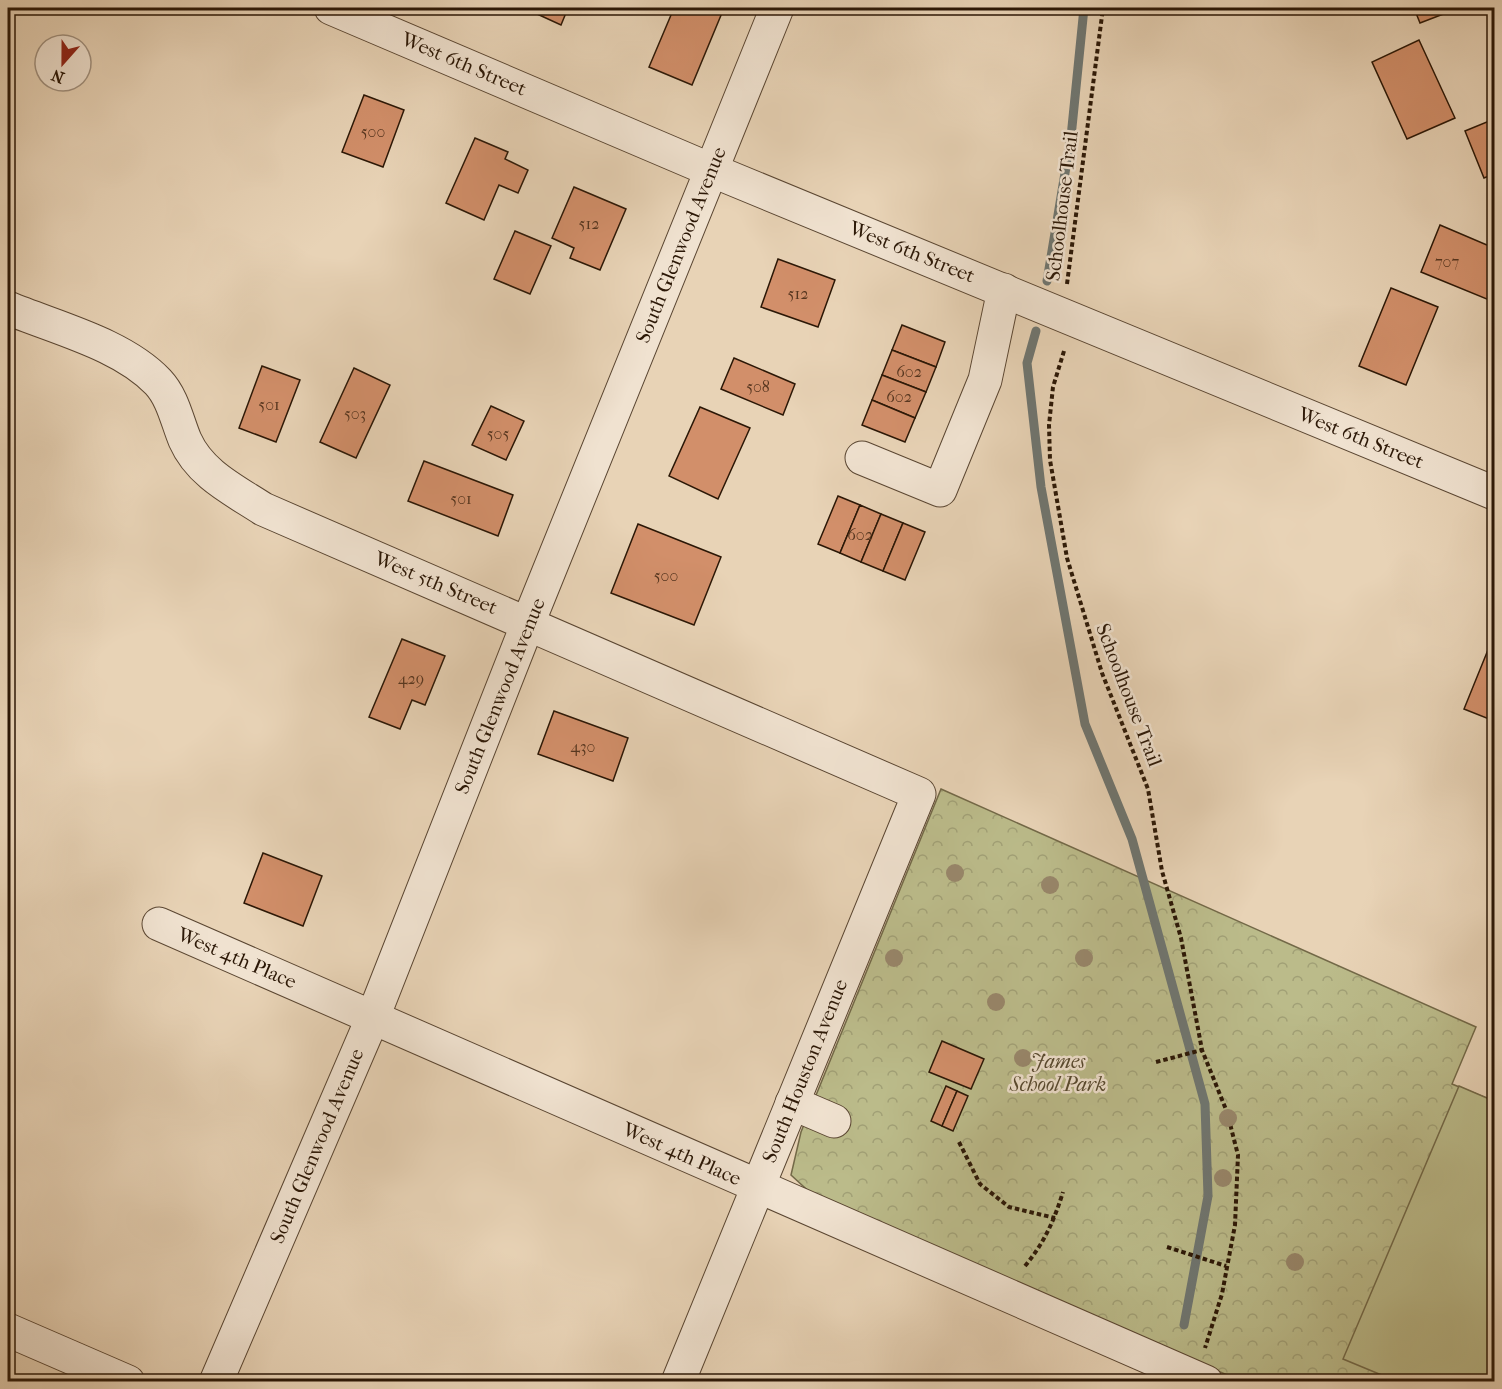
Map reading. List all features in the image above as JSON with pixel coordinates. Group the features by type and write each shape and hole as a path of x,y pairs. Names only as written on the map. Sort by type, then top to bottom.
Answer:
{"street":[{"name":"West 6th Street","path":"331,8 711,170 1494,493"},
{"name":"South Glenwood Avenue","path":"216,1382 373,1017 528,623 777,8"},
{"path":"862,458 940,490 985,380 1004,291"},
{"name":"West 5th Street","path":"8,308 124,355 159,383 177,413 186,442 209,474 263,509 919,794"},
{"name":"South Houston Avenue","path":"678,1382 919,794"},
{"name":"West 4th Place","path":"159,924 1200,1379"},
{"path":"792,1104 834,1121"},
{"path":"8,1330 128,1382"}],"path":[{"name":"Schoolhouse Trail","path":"1103,8 1065,315 1065,344 1053,387 1049,425 1050,460 1066,558 1102,673 1152,802 1162,871 1181,938 1202,1050 1227,1113 1238,1155 1235,1225 1200,1379"},
{"path":"1156,1062 1202,1050"},
{"path":"959,1142 980,1184 1009,1207 1055,1218"},
{"path":"1024,1266 1043,1244 1055,1218 1062,1192"},
{"path":"1167,1247 1227,1266"}],"green space":[{"name":"James School Park","path":"941,789 1476,1027 1452,1084 1494,1101 1494,1381 1241,1381 815,1197 791,1175 801,1132"},
{"path":"1459,1086 1494,1101 1494,1381 1396,1381 1343,1359"}],"building":[{"path":"524,8 568,8 561,25"},
{"path":"674,8 724,8 692,85 649,67"},
{"path":"1414,8 1459,8 1420,23"},
{"path":"1419,40 1455,118 1407,139 1372,62"},
{"path":"364,95 404,110 383,167 342,152"},
{"path":"1494,119 1494,174 1484,178 1465,131"},
{"path":"475,138 508,152 505,159 528,170 518,193 499,185 484,220 446,203"},
{"path":"574,187 626,209 600,270 570,258 574,248 552,238"},
{"path":"1440,225 1494,248 1494,302 1421,272"},
{"path":"515,231 551,246 530,294 494,279"},
{"path":"778,259 835,280 818,327 761,307"},
{"path":"1391,288 1438,307 1406,385 1359,366"},
{"path":"902,325 945,342 936,367 892,350"},
{"path":"892,350 936,367 926,392 882,375"},
{"path":"734,358 795,384 783,415 721,389"},
{"path":"262,366 300,380 276,442 239,428"},
{"path":"354,368 390,385 356,458 320,442"},
{"path":"882,375 926,392 915,418 872,400"},
{"path":"872,400 915,418 905,442 862,425"},
{"path":"491,406 524,421 506,460 472,445"},
{"path":"700,407 750,428 718,499 669,476"},
{"path":"424,461 513,495 498,536 408,501"},
{"path":"838,496 860,505 840,553 818,544"},
{"path":"860,505 881,514 861,562 840,553"},
{"path":"881,514 903,523 883,571 861,562"},
{"path":"903,523 925,532 905,580 883,571"},
{"path":"638,524 721,557 694,625 611,593"},
{"path":"1494,635 1494,721 1464,709"},
{"path":"402,639 445,656 425,705 412,700 400,729 369,717"},
{"path":"554,711 628,738 613,781 538,754"},
{"path":"263,853 322,876 303,926 244,903"},
{"path":"942,1041 984,1059 971,1089 929,1072"},
{"path":"946,1086 957,1091 942,1126 931,1121"},
{"path":"957,1091 968,1096 953,1131 942,1126"}],"waterway":[{"path":"1047,281 1071,137 1084,8"},
{"path":"1036,331 1027,363 1041,487 1085,724 1132,839 1205,1104 1208,1196 1184,1325"}]}
